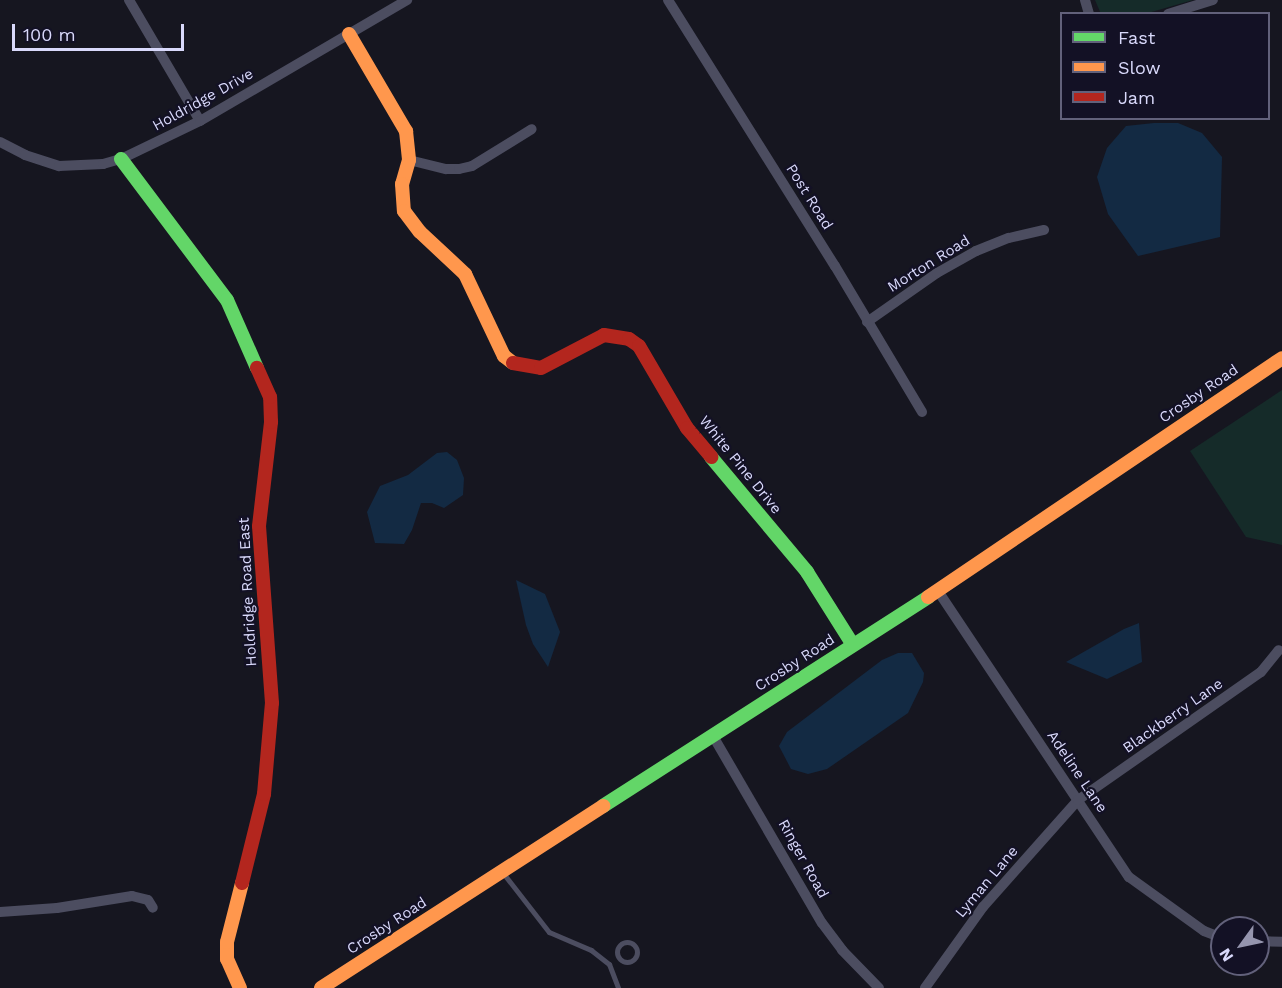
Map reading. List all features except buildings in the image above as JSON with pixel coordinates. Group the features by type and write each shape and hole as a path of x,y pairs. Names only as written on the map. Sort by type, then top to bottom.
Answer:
{"street":[{"path":"129,0 200,121"},
{"name":"Holdridge Drive","path":"0,142 25,155 59,166 103,164 121,159 200,121 407,0"},
{"name":"Post Road","path":"668,0 922,412"},
{"path":"1175,12 1214,0"},
{"name":"White Pine Drive","path":"349,34 400,118 409,145 409,160 402,184 404,211 420,232 465,274 504,356 514,364 541,368 604,335 629,339 639,346 687,428 807,572 853,645"},
{"path":"409,160 446,169 466,167 532,129"},
{"name":"Holdridge Road East","path":"121,159 227,300 270,397 271,422 259,526 272,703 271,734 264,794 227,942 227,958 240,988"},
{"name":"Morton Road","path":"867,322 937,273 976,251 1009,238 1044,230"},
{"name":"Crosby Road","path":"321,988 939,591 1282,358"},
{"name":"Adeline Lane","path":"939,591 1129,877 1210,933"},
{"name":"Blackberry Lane","path":"1078,800 1261,672 1279,650"},
{"name":"Ringer Road","path":"713,736 822,923 842,950 879,988"},
{"name":"Lyman Lane","path":"925,988 983,907 1078,800"},
{"path":"0,912 57,908 132,896 148,900 153,908"}],"lane":[{"path":"502,871 549,932 591,950 609,964 615,974 618,988"},
{"path":"609,964 618,957"}],"green space":[{"path":"1095,0 1193,0 1151,12 1100,12"},
{"path":"1282,390 1282,545 1246,537 1190,451"}],"water":[{"path":"1178,123 1202,133 1222,157 1220,237 1138,256 1108,214 1097,177 1107,148 1126,126"},
{"path":"447,452 457,460 464,478 463,495 444,508 432,503 421,503 412,530 404,544 375,543 367,512 380,486 408,475 437,453"},
{"path":"516,580 545,594 560,632 548,667 533,644 526,625"},
{"path":"1139,623 1142,662 1107,679 1066,662 1124,629"},
{"path":"898,653 912,653 924,673 923,682 908,713 827,769 808,774 791,769 779,746 787,732 882,660"}],"traffic: fast":[{"path":"121,159 227,300 257,368"},
{"path":"711,457 807,572 853,645"},
{"path":"603,806 928,597"}],"traffic: slow":[{"path":"349,34 406,131 409,160 402,184 404,211 420,232 465,274 504,356 513,363"},
{"path":"928,597 1282,358"},
{"path":"321,988 603,806"},
{"path":"240,988 227,959 227,942 242,883"}],"traffic: jam":[{"path":"513,363 541,368 604,335 629,339 639,346 687,428 711,457"},
{"path":"242,883 264,794 272,703 259,526 271,422 270,397 257,368"}]}
